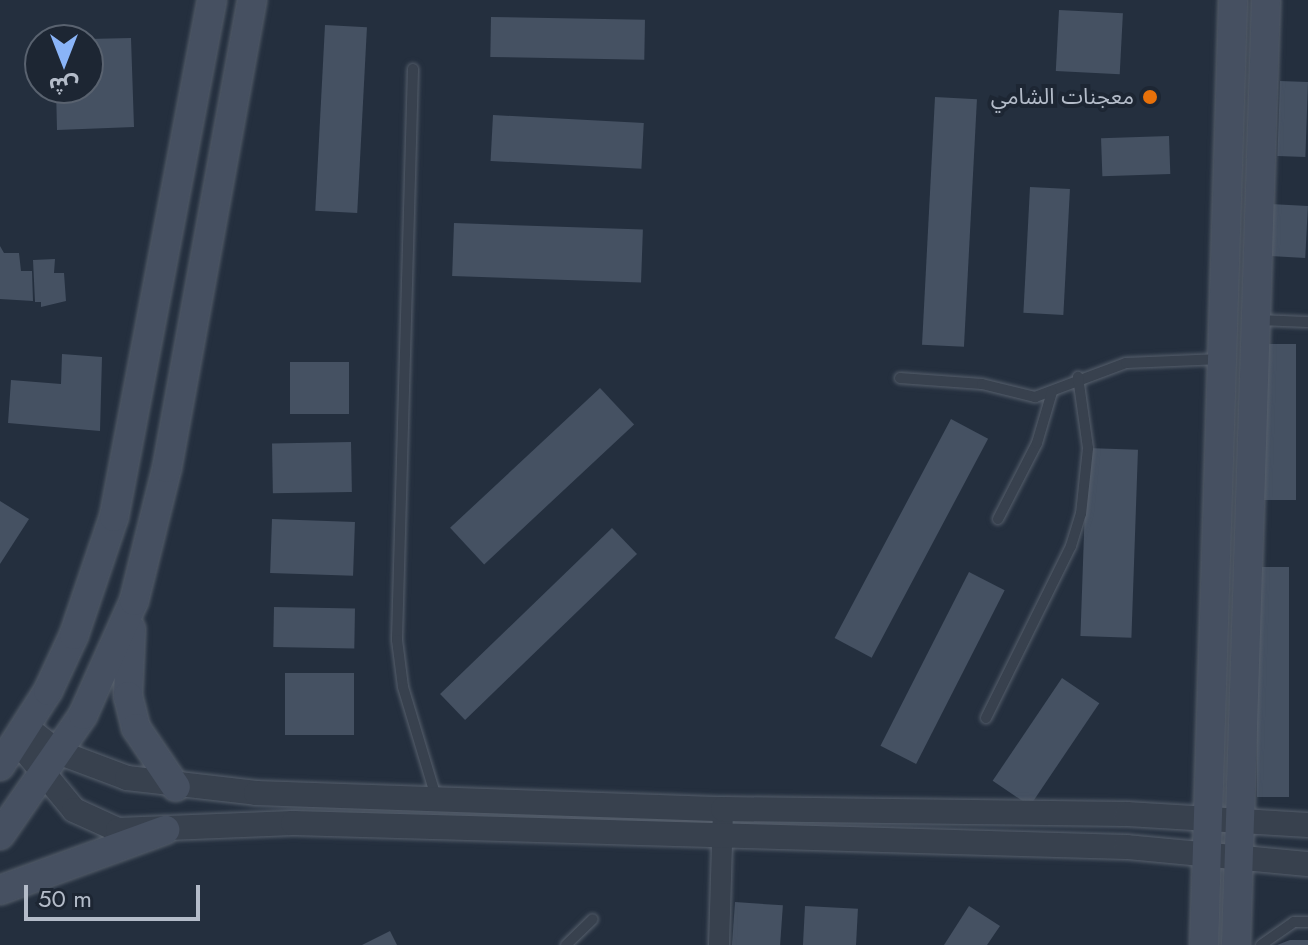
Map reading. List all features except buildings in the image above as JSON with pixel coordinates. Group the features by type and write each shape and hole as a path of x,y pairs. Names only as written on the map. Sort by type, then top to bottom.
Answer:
{"main road":[{"path":"0,766 22,735 74,635 114,517 212,0"},
{"path":"0,835 83,715 134,601 167,468 252,0"},
{"path":"1204,945 1233,0"},
{"path":"1236,945 1266,0"},
{"path":"134,601 128,696 136,728 176,787"},
{"path":"0,890 165,830"}],"street":[{"path":"22,735 50,763 74,810 118,830 280,823 1127,847 1308,864"},
{"path":"50,763 176,787 723,809 1208,818 1308,825"},
{"path":"165,830 176,787"},
{"path":"719,945 723,809"}],"lane":[{"path":"413,69 397,640 403,687 437,799"},
{"path":"1257,320 1308,322"},
{"path":"900,378 982,384 1017,395 1052,392 1078,377 1126,363 1223,359"},
{"path":"986,718 1071,546 1081,514 1088,448 1078,377"},
{"path":"998,519 1037,443 1052,392"},
{"path":"566,945 593,919"},
{"path":"1261,945 1294,922 1308,922"}],"place":[{"name":"معجنات الشامي","path":"1150,97"}]}
